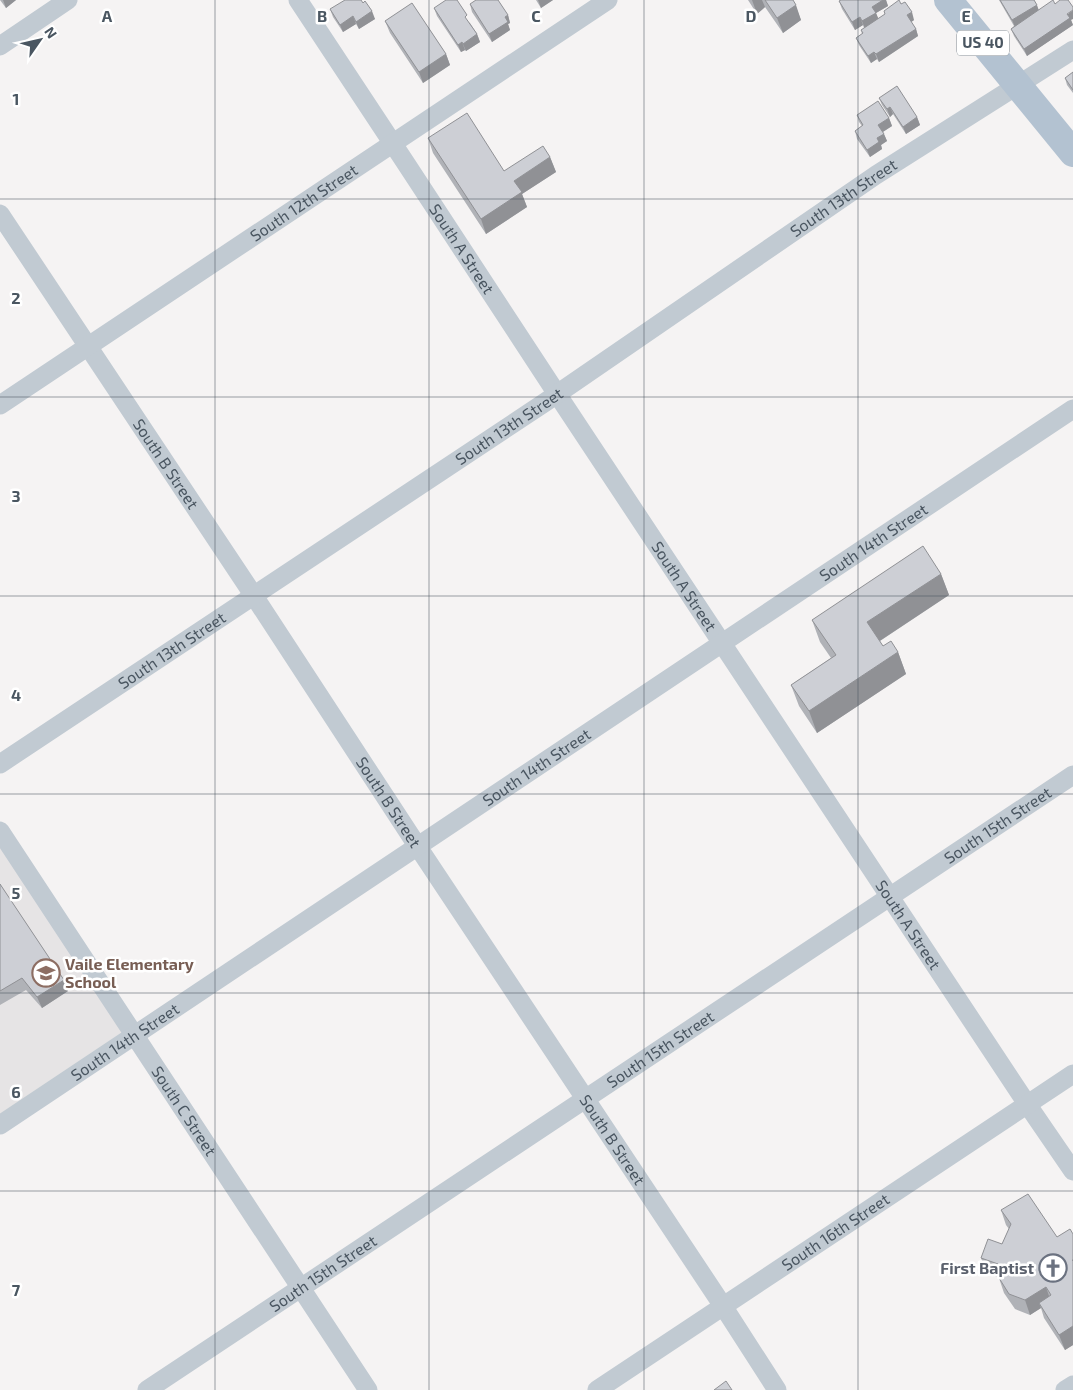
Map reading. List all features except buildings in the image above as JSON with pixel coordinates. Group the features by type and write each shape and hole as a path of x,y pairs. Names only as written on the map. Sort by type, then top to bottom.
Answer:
{"main road":[{"name":"US 40","path":"948,0 1073,153"}],"street":[{"path":"0,46 68,0"},
{"name":"South A Street","path":"298,0 1073,1171"},
{"name":"South 12th Street","path":"0,405 608,0"},
{"name":"South 13th Street","path":"0,764 557,394 876,175 1073,50"},
{"name":"South B Street","path":"3,219 254,596 777,1390"},
{"name":"South 14th Street","path":"0,1125 1073,409"},
{"name":"South 15th Street","path":"147,1390 1073,775"},
{"name":"South C Street","path":"0,831 368,1390"},
{"name":"South 16th Street","path":"597,1390 1073,1074"},
{"path":"1065,1390 1073,1385"}],"shaded area":[{"name":"Vaile Elementary School","path":"0,831 134,1036 0,1125"}],"place":[{"name":"Vaile Elementary School","path":"46,973"},
{"name":"First Baptist","path":"1053,1268"}]}
